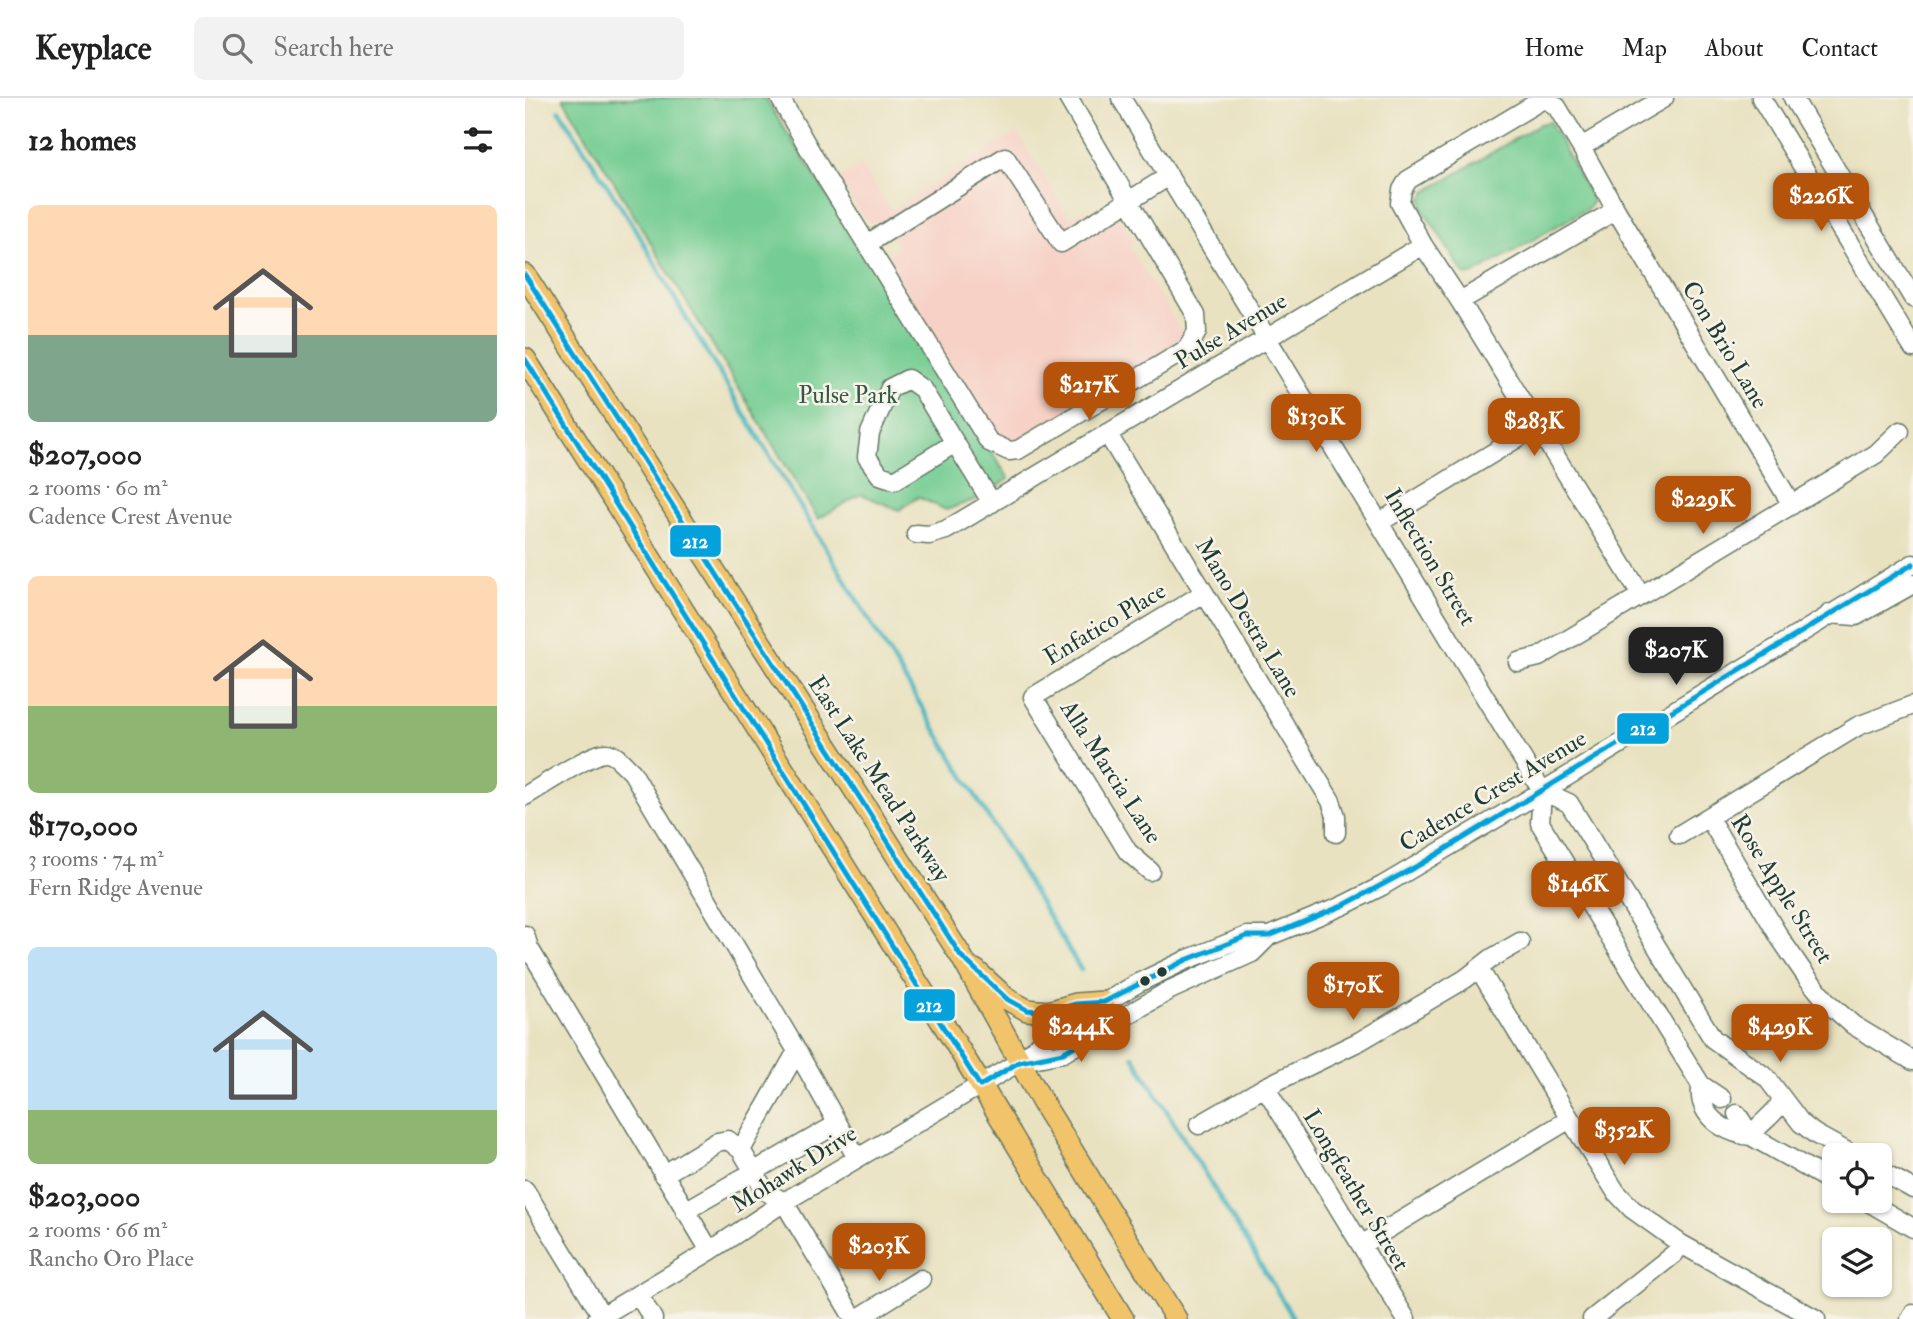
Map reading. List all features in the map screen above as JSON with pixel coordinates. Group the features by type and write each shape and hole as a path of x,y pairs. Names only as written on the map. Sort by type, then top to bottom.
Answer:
{"main road":[{"name":"East Lake Mead Parkway","path":"525,275 533,298 961,956 1019,1062 1176,1319"},
{"path":"525,359 1123,1319"},
{"path":"961,956 1007,999 1027,1010 1048,1012 1076,1004 1104,1002"}],"street":[{"path":"780,98 989,442 1009,451 1018,450 1187,349 1195,339 1198,324 1196,316 1068,98"},
{"name":"Inflection Street","path":"1121,98 1542,792"},
{"path":"1460,301 1616,210 1557,107 1545,98 1408,180 1402,190 1400,203 1423,245 1641,595"},
{"path":"1581,147 1664,98"},
{"path":"1761,98 1913,348"},
{"path":"1793,98 1913,298"},
{"path":"867,244 1005,157 1061,243 1168,176"},
{"name":"Con Brio Lane","path":"1616,210 1792,505"},
{"name":"Pulse Avenue","path":"916,534 929,535 946,530 1423,245"},
{"path":"1148,372 1163,399"},
{"path":"955,443 895,480 880,475 867,457 870,433 890,388 908,379 922,389 992,503"},
{"path":"1380,522 1537,426"},
{"path":"1518,662 1539,657 1792,505 1876,454 1900,431"},
{"name":"Mano Destra Lane","path":"1107,433 1331,801 1336,816 1336,833"},
{"name":"Cadence Crest Avenue","path":"1019,1062 1053,1033 1104,1002 1186,960 1247,936 1269,936 1342,906 1382,886 1542,792 1913,564"},
{"path":"1829,614 1856,616 1913,584"},
{"name":"Enfatico Place","path":"1033,697 1204,593"},
{"name":"Alla Marcia Lane","path":"1033,697 1128,852 1150,871"},
{"path":"1679,835 1858,726 1913,705"},
{"path":"525,796 593,757 605,753 613,755 632,772 857,1158"},
{"path":"1722,1099 1701,1085 1540,823 1542,792 1569,803 1713,1039 1756,1068 1775,1087 1801,1123 1831,1143"},
{"name":"Rose Apple Street","path":"1709,818 1780,938 1828,1003 1853,1025 1913,1061"},
{"path":"525,935 529,948 710,1251"},
{"name":"Cadence Crest Avenue","path":"1019,1062 1063,1053 1170,990 1252,953 1269,936"},
{"path":"1199,1125 1265,1087 1360,1041 1520,943"},
{"path":"1479,970 1616,1192 1632,1209 1681,1244 1808,1317"},
{"path":"741,1150 797,1051"},
{"name":"Mohawk Drive","path":"599,1317 710,1251 783,1202 1019,1062"},
{"path":"1701,1085 1702,1102 1711,1117 1731,1132 1751,1136 1822,1176"},
{"name":"Longfeather Street","path":"1265,1087 1406,1319"},
{"path":"1751,1136 1759,1124 1776,1112 1783,1100"},
{"path":"1737,1114 1751,1136"},
{"path":"1361,1245 1570,1119"},
{"path":"685,1211 837,1124"},
{"path":"663,1175 717,1142 728,1140 741,1150 765,1191 783,1202 855,1319 921,1279"},
{"path":"1892,1177 1913,1189"},
{"path":"525,1190 599,1317"},
{"path":"1887,1213 1913,1228"},
{"path":"1592,1319 1674,1254 1681,1244"},
{"path":"638,1294 653,1319"},
{"path":"1910,1319 1913,1314"}],"shaded area":[{"path":"1017,132 1069,218 1086,208 1092,216 1113,204 1134,241 1130,248 1185,338 1018,442 1007,443 990,429 886,256 898,247 882,221 870,223 864,218 838,180 861,165 891,210"}],"green space":[{"name":"Pulse Park","path":"563,98 765,98 1009,479 980,498 946,510 918,497 899,510 861,494 818,519"},
{"path":"1550,122 1593,201 1588,208 1472,275 1464,274 1423,209 1422,198 1426,192 1540,124"}],"waterway":[{"path":"559,110 639,235 679,306 1081,970"},
{"path":"1133,1056 1294,1319"}],"transit line":[{"name":"212","path":"525,275 961,956 1007,999 1027,1010 1048,1012 1076,1004 1104,1002 1186,960 1247,936 1269,936 1342,906 1421,864 1913,564"},
{"name":"212","path":"525,359 980,1086 1019,1062 1063,1053 1121,1018"}]}
